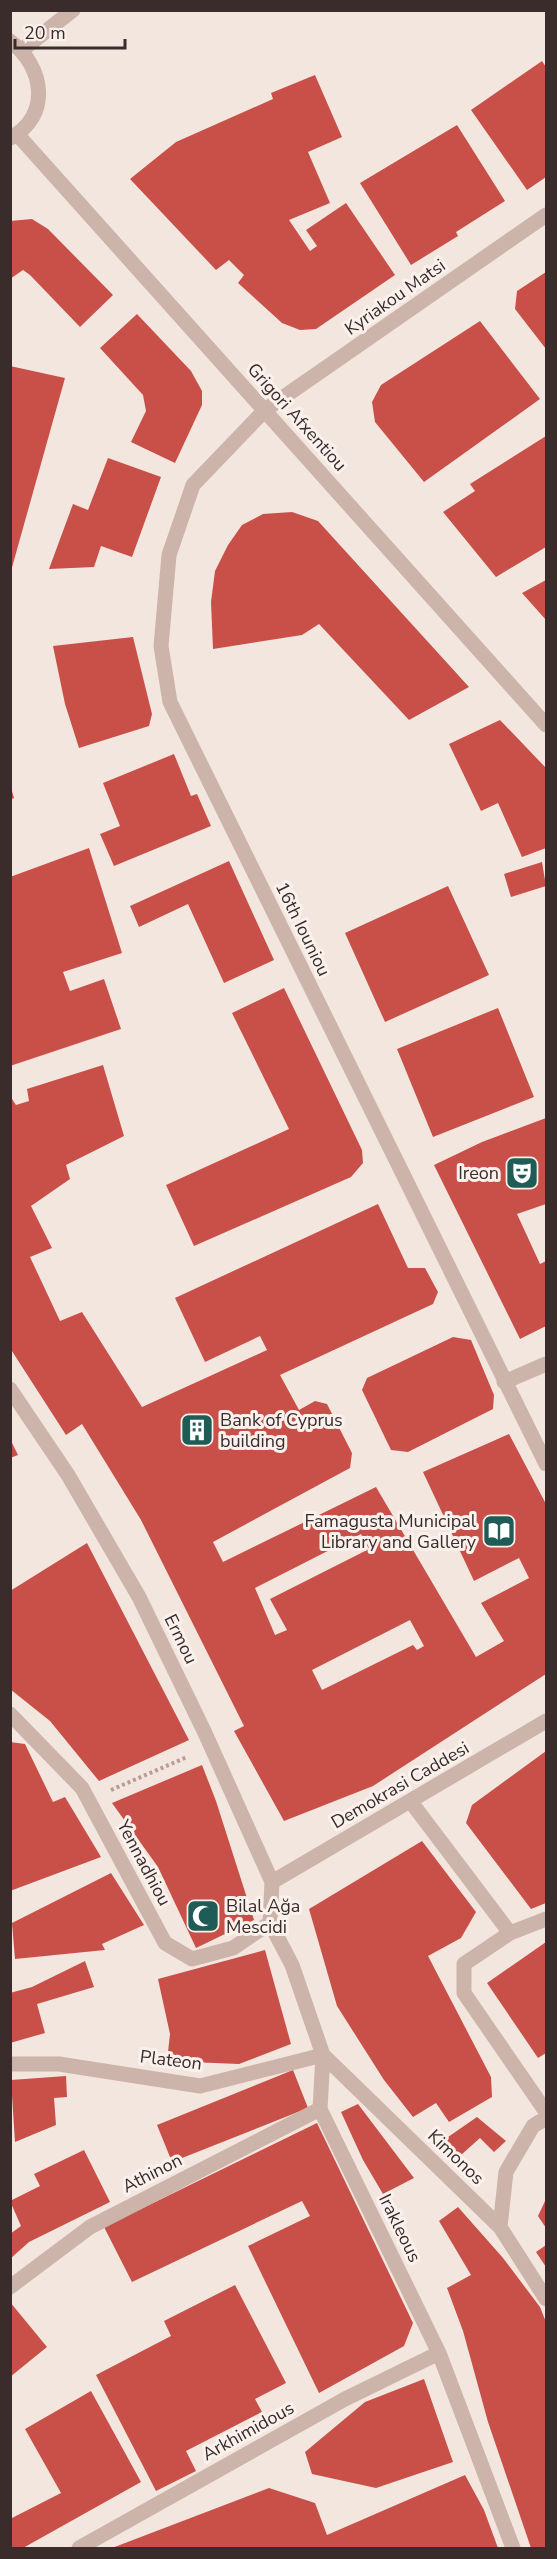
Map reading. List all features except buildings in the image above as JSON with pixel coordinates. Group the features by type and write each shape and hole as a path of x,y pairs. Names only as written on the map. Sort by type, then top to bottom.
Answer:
{"street":[{"path":"14,136 32,116 39,93 32,62 16,45 73,10"},
{"name":"Grigori Afxentiou","path":"14,136 265,410 546,725"},
{"name":"Kyriakou Matsi","path":"265,410 546,215"},
{"name":"16th Iouniou","path":"265,410 193,485 169,555 161,646 170,702 546,1464"},
{"path":"504,1382 546,1364"},
{"name":"Ermou","path":"10,1389 68,1475 139,1597 211,1747 272,1882 270,1923"},
{"name":"Yennadhiou","path":"10,1714 82,1788 165,1943 192,1959 233,1948 270,1923"},
{"name":"Demokrasi Caddesi","path":"272,1882 546,1721"},
{"path":"411,1802 510,1933"},
{"path":"546,1919 510,1933 464,1964 464,1993 546,2112"},
{"name":"Irakleous","path":"270,1923 292,1965 323,2055 320,2109 439,2353 513,2548"},
{"name":"Plateon","path":"10,2064 59,2064 200,2086 323,2055"},
{"name":"Kimonos","path":"323,2055 500,2227 546,2299"},
{"name":"Athinon","path":"10,2287 90,2227 320,2109"},
{"path":"500,2227 506,2172 533,2126 546,2118"},
{"name":"Arkhimidous","path":"79,2548 345,2399 439,2353"}],"path":[{"path":"88,1800 211,1747"}],"place":[{"name":"Ireon","path":"522,1173"},
{"name":"Bank of Cyprus building","path":"197,1430"},
{"name":"Famagusta Municipal Library and Gallery","path":"499,1531"},
{"name":"Bilal Ağa Mescidi","path":"203,1916"}]}
